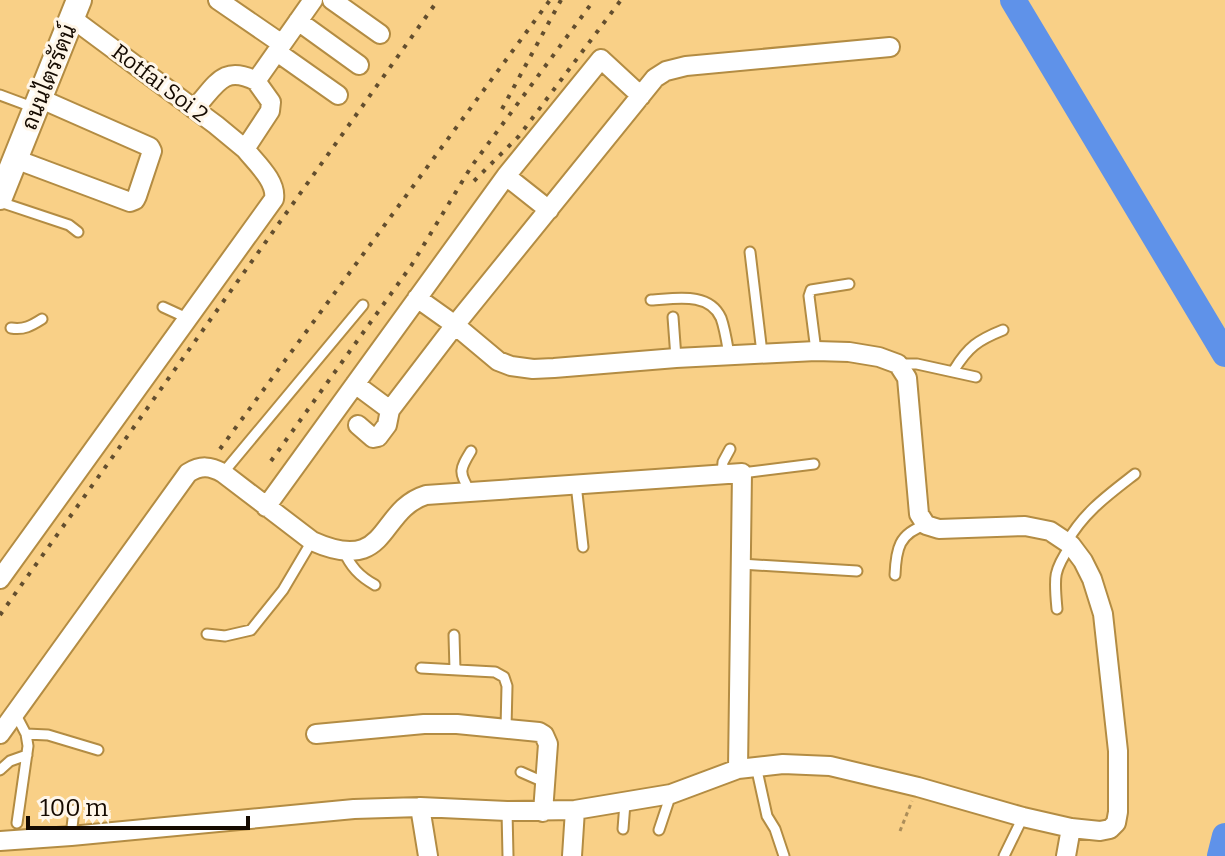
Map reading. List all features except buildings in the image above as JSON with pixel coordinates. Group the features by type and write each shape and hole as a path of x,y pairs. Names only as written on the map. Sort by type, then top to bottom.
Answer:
{"main road":[{"name":"ถนนไตรรัตน์","path":"0,200 76,9"}],"street":[{"path":"218,0 338,95"},
{"path":"256,81 313,0"},
{"path":"332,0 380,34"},
{"name":"Rotfai Soi 2","path":"0,579 275,194 274,186 245,149 76,9"},
{"path":"298,21 359,65"},
{"path":"358,425 373,438 378,437 387,425 390,410 455,325 655,78 666,71 686,66 890,47"},
{"path":"266,507 506,176 601,59 641,96"},
{"path":"194,109 224,76 242,74 256,81 271,102 270,111 245,149"},
{"path":"15,159 130,202 137,196 152,151 150,147 38,104"},
{"path":"506,176 549,210"},
{"path":"3,846 71,836 354,809 575,810 671,794 747,768 783,764 830,766 1071,828 1100,831 1110,829 1116,823 1118,751 1103,614 1088,570 1069,543 1050,531 1025,526 939,529 926,525 919,514 907,378 898,364 849,352 816,351 554,368 511,366 498,361 417,298"},
{"path":"355,384 390,410"},
{"path":"0,734 188,473 199,466 223,473 312,541 343,550 369,546 379,539 407,503 426,495 742,473 740,564 747,768"},
{"path":"316,734 424,724 539,732 548,744 543,812"},
{"path":"420,807 428,856"},
{"path":"572,856 575,810"},
{"path":"1066,856 1071,828"}],"lane":[{"path":"0,95 38,104"},
{"path":"0,200 69,225 78,232"},
{"path":"750,252 762,353"},
{"path":"816,351 809,296 811,290 849,284"},
{"path":"651,300 687,298 702,300 714,308 720,317 729,355"},
{"path":"223,473 363,305"},
{"path":"163,307 187,318"},
{"path":"673,317 676,358"},
{"path":"11,328 28,327 42,319"},
{"path":"954,370 974,344 1003,330"},
{"path":"898,364 954,370 976,377"},
{"path":"722,474 723,462 730,449"},
{"path":"470,491 461,474 461,466 471,451"},
{"path":"742,473 814,464"},
{"path":"1057,609 1057,565 1078,524 1135,474"},
{"path":"576,484 583,547"},
{"path":"895,575 896,551 903,539 915,528 926,525"},
{"path":"207,634 225,636 251,630 283,590 312,541"},
{"path":"343,550 350,565 361,577 375,585"},
{"path":"740,564 857,571"},
{"path":"454,635 455,670"},
{"path":"421,668 495,672 504,677 507,686 506,728"},
{"path":"15,713 26,734 27,755 17,823"},
{"path":"26,734 48,735 98,750"},
{"path":"0,770 10,761 27,755"},
{"path":"747,768 784,856"},
{"path":"521,772 546,783"},
{"path":"659,830 671,794"},
{"path":"623,829 625,803"},
{"path":"71,836 74,810"},
{"path":"507,811 508,856"},
{"path":"1004,856 1023,817"}],"path":[{"path":"900,831 918,787"}],"waterway":[{"path":"1013,0 1225,354"},
{"path":"1220,856 1225,836"}],"railway":[{"path":"0,615 438,0"},
{"path":"220,449 550,0"},
{"path":"502,109 561,0"},
{"path":"271,461 411,266 471,167 594,0"},
{"path":"474,181 519,136 621,0"}]}
